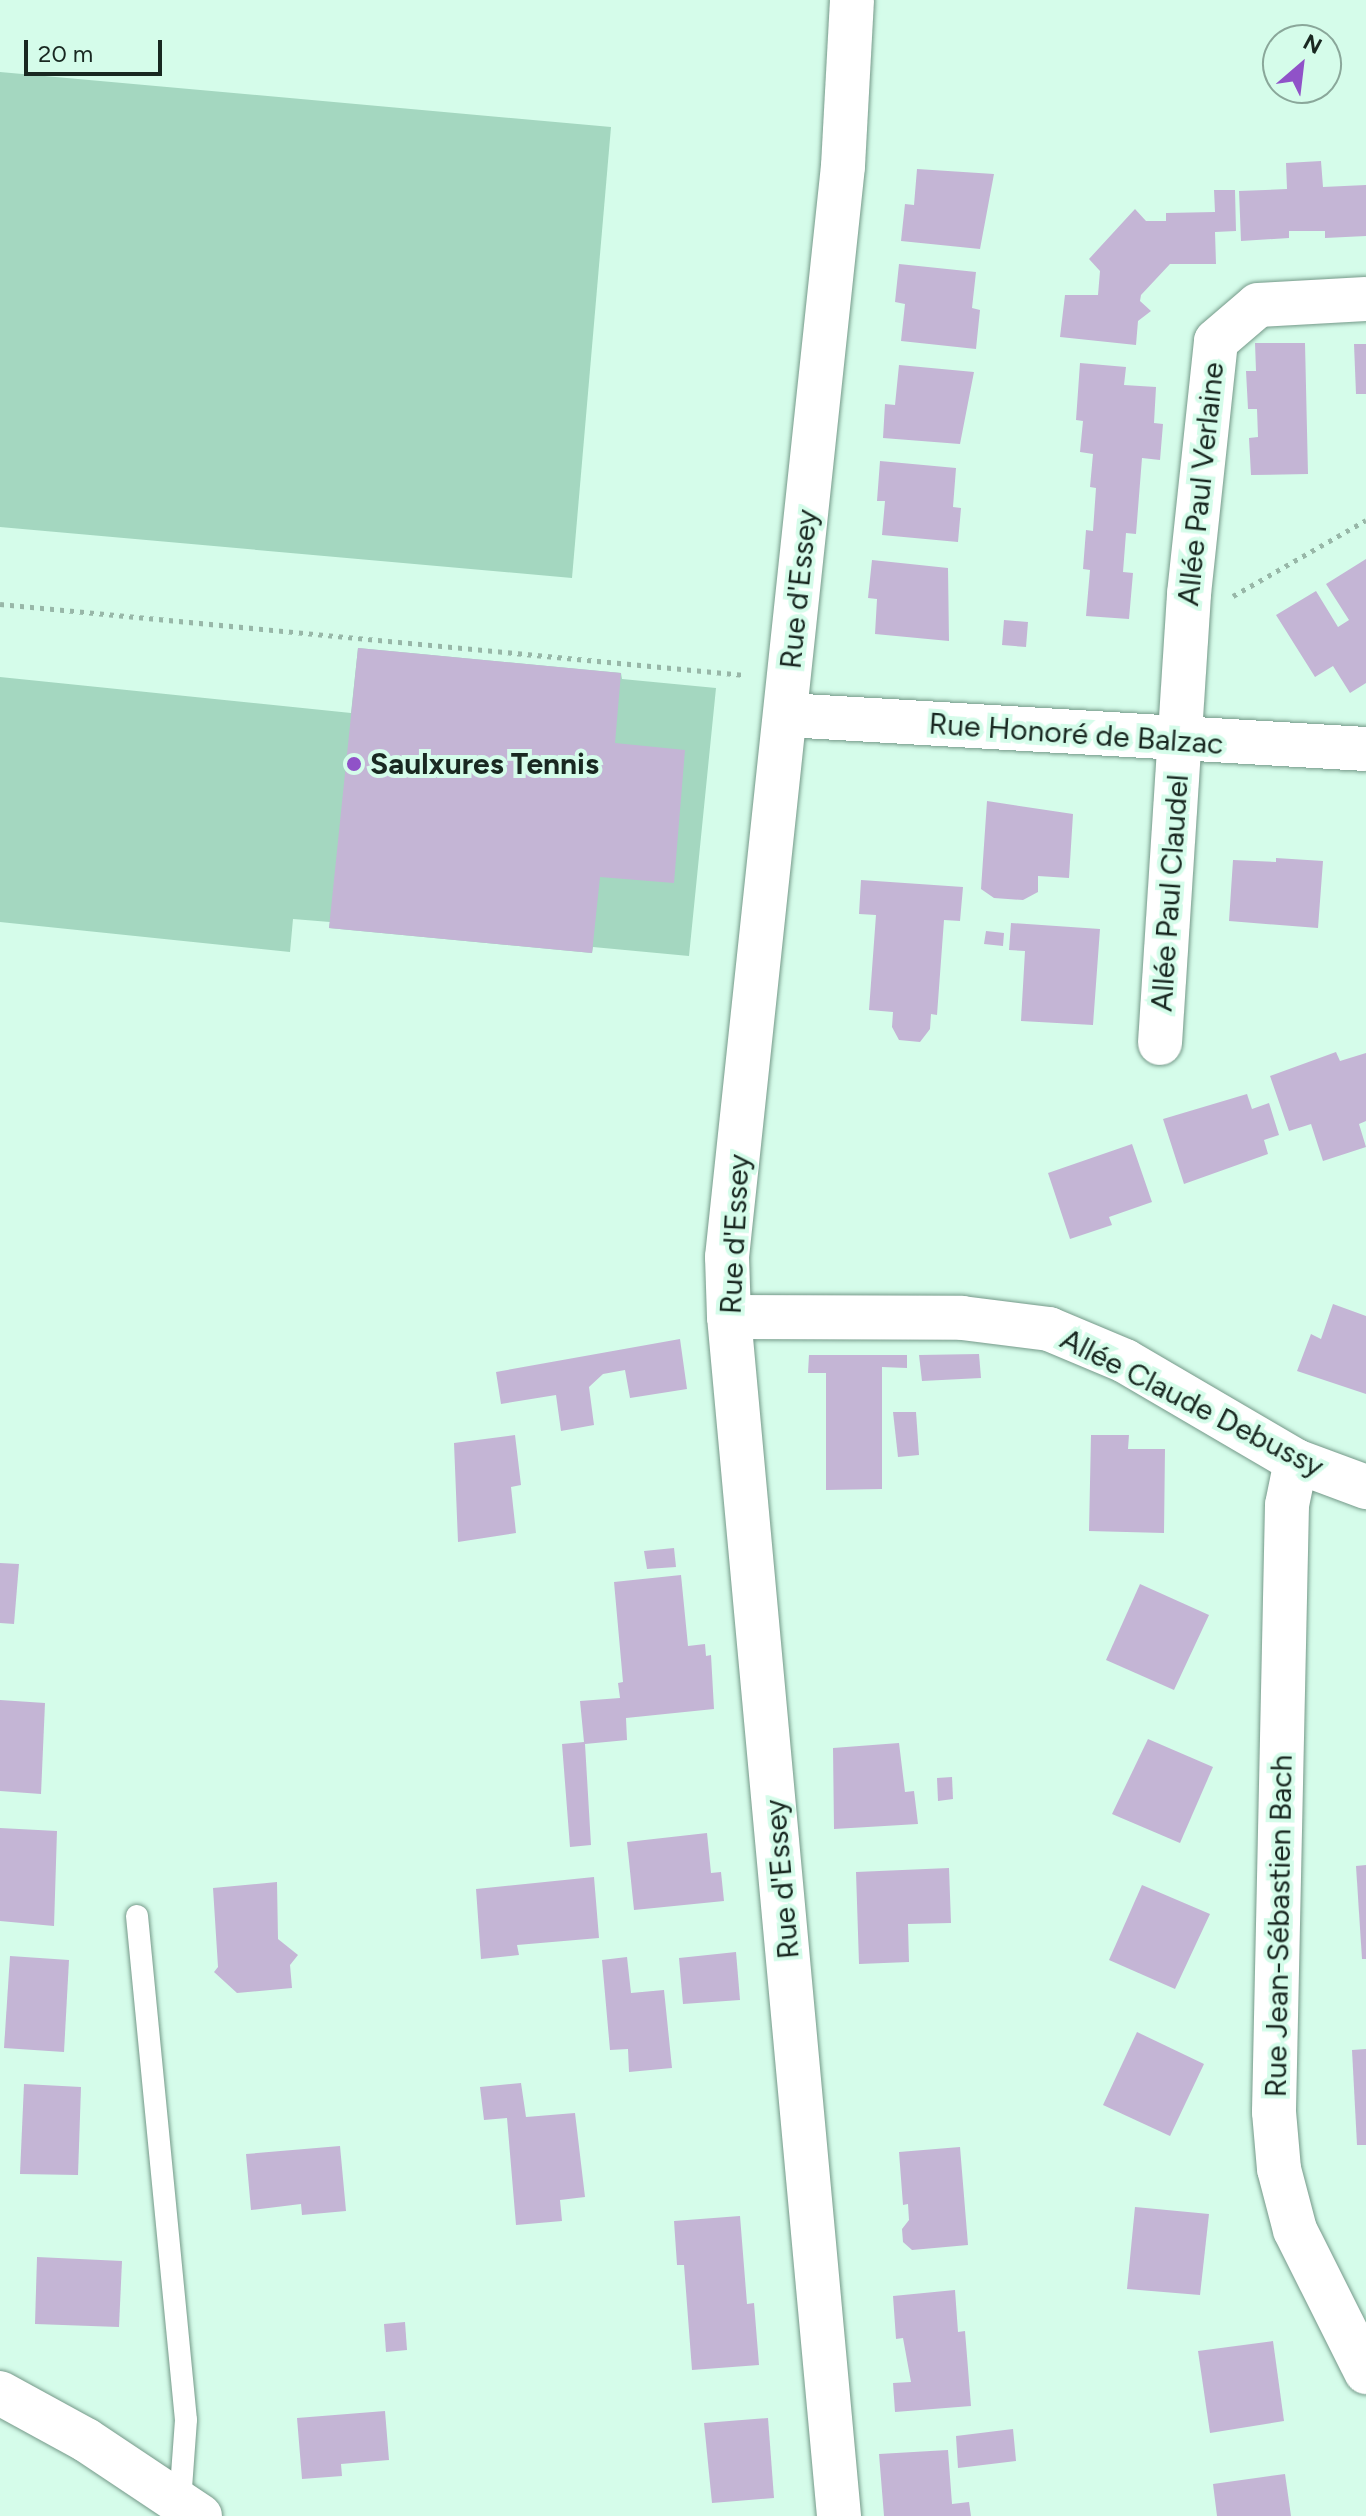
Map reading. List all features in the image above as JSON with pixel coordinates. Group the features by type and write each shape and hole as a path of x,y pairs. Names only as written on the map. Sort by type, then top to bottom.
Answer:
{"street":[{"name":"Rue d'Essey","path":"839,2516 729,1317 727,1257 843,166 852,0"},
{"name":"Allée Paul Verlaine","path":"1179,742 1189,594 1216,341 1258,305 1366,299"},
{"name":"Rue Honoré de Balzac","path":"788,698 1179,742 1366,749"},
{"name":"Allée Paul Claudel","path":"1160,1043 1179,742"},
{"name":"Allée Claude Debussy","path":"729,1317 962,1318 1049,1329 1125,1361 1296,1461 1366,1487"},
{"name":"Rue Jean-Sébastien Bach","path":"1296,1461 1287,1505 1278,2155 1295,2230 1366,2372"},
{"path":"0,2393 86,2440 190,2509"}],"lane":[{"path":"137,1916 186,2420 190,2509"}],"path":[{"path":"1189,594 1236,596 1366,520"},
{"path":"0,604 788,698"}],"green space":[{"path":"0,72 611,127 572,578 0,527"},
{"name":"Saulxures Tennis","path":"358,648 621,673 622,679 716,688 689,956 593,947 592,953 329,928 330,922 293,919 290,952 0,922 0,677 351,713"}],"building":[{"path":"1321,161 1323,187 1366,185 1366,236 1325,238 1325,231 1289,231 1289,238 1241,241 1239,191 1287,189 1286,163"},
{"path":"917,169 994,174 980,249 901,241 905,204 914,205"},
{"path":"1214,190 1235,190 1236,231 1215,232 1216,264 1170,264 1141,295 1140,301 1151,311 1138,321 1136,345 1060,337 1065,295 1098,295 1100,271 1089,259 1135,209 1146,221 1166,221 1166,213 1215,212"},
{"path":"899,264 976,272 972,308 980,310 976,349 901,341 905,304 895,302"},
{"path":"1255,343 1305,343 1308,474 1251,475 1249,438 1258,437 1257,409 1248,409 1246,371 1256,371"},
{"path":"1354,344 1366,344 1366,394 1356,394"},
{"path":"1080,363 1126,367 1124,385 1156,387 1154,423 1163,424 1160,460 1142,458 1136,534 1126,533 1123,572 1133,573 1129,619 1086,616 1090,570 1083,569 1086,530 1093,531 1096,488 1090,487 1093,454 1080,452 1083,421 1076,420"},
{"path":"899,365 974,372 960,444 883,438 885,404 895,405"},
{"path":"880,461 956,468 953,507 961,508 958,542 882,535 885,501 877,501"},
{"path":"1366,559 1366,683 1350,693 1333,666 1315,677 1276,615 1316,591 1338,627 1349,620 1326,584"},
{"path":"872,560 948,568 949,641 875,634 877,599 868,598"},
{"path":"1004,620 1028,622 1026,647 1002,645"},
{"path":"358,648 621,673 615,743 685,750 674,883 600,877 592,953 329,928"},
{"path":"987,801 1073,814 1069,878 1038,876 1038,892 1023,900 994,898 981,889"},
{"path":"1276,858 1323,861 1318,928 1229,921 1233,860 1276,862"},
{"path":"861,880 963,887 960,921 944,920 937,1015 931,1014 930,1029 920,1042 899,1040 892,1027 893,1012 869,1010 876,915 859,914"},
{"path":"1011,923 1100,929 1093,1025 1021,1021 1025,951 1009,950"},
{"path":"986,931 1004,933 1003,946 984,944"},
{"path":"1336,1052 1340,1061 1366,1053 1366,1121 1359,1124 1366,1147 1323,1161 1311,1124 1289,1131 1270,1076"},
{"path":"1247,1094 1252,1109 1269,1103 1279,1135 1264,1140 1268,1154 1184,1184 1163,1119"},
{"path":"1132,1144 1152,1202 1109,1217 1112,1225 1070,1239 1048,1173"},
{"path":"1333,1304 1366,1316 1366,1394 1297,1371 1311,1334 1321,1339"},
{"path":"680,1339 687,1389 630,1398 625,1370 603,1374 589,1387 594,1425 561,1431 556,1395 501,1404 496,1372"},
{"path":"979,1354 981,1378 922,1381 919,1355"},
{"path":"809,1355 907,1355 907,1368 882,1367 882,1489 826,1490 826,1373 808,1373"},
{"path":"893,1412 916,1412 919,1455 898,1457"},
{"path":"515,1435 521,1485 511,1487 516,1533 458,1542 454,1443"},
{"path":"1091,1435 1129,1435 1128,1449 1165,1449 1164,1533 1089,1531"},
{"path":"674,1548 676,1567 647,1569 644,1551"},
{"path":"0,1563 19,1564 14,1624 0,1623"},
{"path":"681,1575 688,1646 705,1644 706,1656 711,1655 714,1709 626,1718 627,1740 585,1744 591,1845 570,1847 562,1744 584,1742 580,1701 620,1698 618,1683 623,1682 614,1582"},
{"path":"1140,1584 1209,1615 1174,1690 1106,1660"},
{"path":"0,1700 45,1703 41,1794 0,1791"},
{"path":"1148,1739 1213,1767 1180,1843 1112,1814"},
{"path":"899,1743 905,1792 914,1791 918,1824 834,1829 833,1748"},
{"path":"952,1777 953,1799 938,1801 937,1778"},
{"path":"0,1828 57,1831 54,1926 0,1921"},
{"path":"707,1833 711,1873 721,1872 724,1901 634,1910 627,1842"},
{"path":"1366,1865 1366,1959 1362,1959 1356,1866"},
{"path":"949,1868 951,1923 908,1924 909,1962 859,1964 856,1872"},
{"path":"594,1877 599,1938 517,1945 519,1955 481,1959 476,1889"},
{"path":"277,1882 278,1939 298,1955 290,1965 292,1988 237,1993 214,1972 218,1967 213,1888"},
{"path":"1142,1885 1210,1914 1175,1989 1109,1960"},
{"path":"736,1952 740,2000 683,2004 679,1958"},
{"path":"10,1956 69,1960 64,2052 4,2048"},
{"path":"627,1957 631,1993 664,1990 672,2068 629,2072 628,2049 610,2050 602,1960"},
{"path":"1137,2032 1204,2064 1170,2136 1103,2105"},
{"path":"1366,2049 1366,2145 1357,2145 1352,2050"},
{"path":"521,2083 526,2117 575,2113 585,2197 560,2200 562,2221 516,2225 507,2118 484,2120 480,2087"},
{"path":"24,2084 81,2087 78,2175 20,2174"},
{"path":"340,2146 346,2211 302,2215 301,2204 251,2210 246,2154"},
{"path":"960,2147 968,2245 912,2250 903,2242 902,2229 909,2220 908,2204 903,2205 899,2152"},
{"path":"1135,2207 1209,2214 1200,2295 1127,2289"},
{"path":"740,2216 747,2304 754,2303 759,2365 692,2370 684,2265 677,2265 674,2221"},
{"path":"37,2257 122,2261 119,2327 35,2324"},
{"path":"955,2290 958,2332 965,2331 971,2406 895,2412 893,2383 911,2382 903,2338 896,2339 893,2296"},
{"path":"405,2322 407,2350 386,2352 384,2324"},
{"path":"1273,2341 1284,2421 1210,2433 1198,2351"},
{"path":"385,2411 389,2460 341,2464 342,2476 302,2479 297,2418"},
{"path":"768,2418 774,2498 712,2503 704,2423"},
{"path":"1013,2429 1016,2461 958,2468 956,2436"},
{"path":"948,2450 952,2504 969,2502 971,2516 884,2516 879,2454"},
{"path":"1285,2474 1291,2516 1217,2516 1213,2484"}],"place":[{"name":"Saulxures Tennis","path":"354,764"}]}
